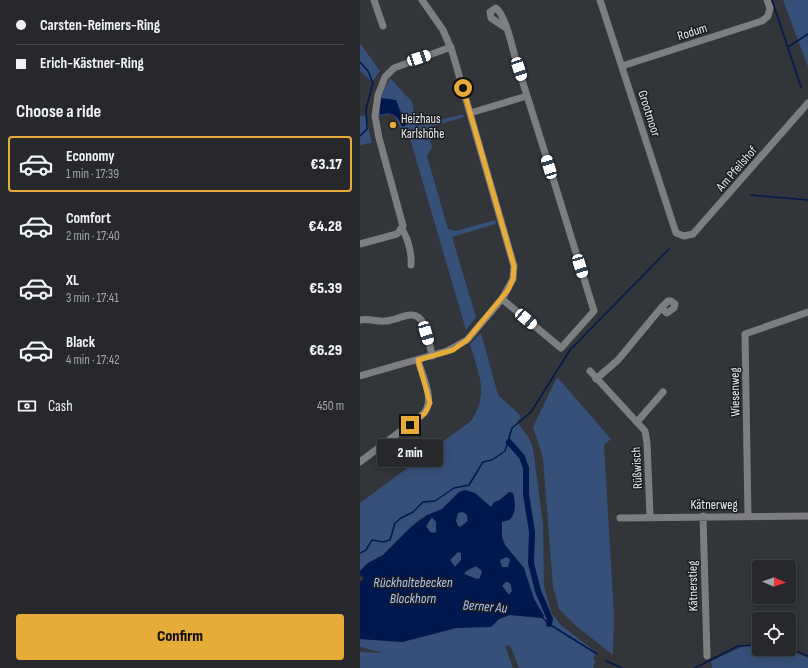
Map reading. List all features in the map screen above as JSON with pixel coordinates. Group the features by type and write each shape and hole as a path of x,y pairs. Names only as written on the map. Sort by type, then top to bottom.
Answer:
{"street":[{"path":"374,0 383,26"},
{"path":"360,376 453,350 464,343 502,299 513,279 514,266 451,47 443,30 422,0"},
{"name":"Grootmoor","path":"600,0 676,233"},
{"name":"Rodum","path":"622,66 762,21 768,16 770,8 768,0"},
{"path":"502,299 561,348 594,311 506,28"},
{"path":"412,265 412,259 405,234 402,230 403,223 380,143 375,120 375,107 385,77 394,68 451,47"},
{"path":"470,113 527,96"},
{"name":"Am Pfeilshof","path":"676,233 684,236 693,234 808,103"},
{"path":"360,244 397,234 402,230"},
{"path":"596,379 618,360 661,308"},
{"name":"Wiesenweg","path":"748,516 745,334 808,312"},
{"path":"360,320 367,319 383,322 410,315 417,316 422,321 432,356"},
{"path":"360,462 422,415 428,408 430,401 418,360"},
{"name":"Rüßwisch","path":"590,371 645,431 647,443 650,516"},
{"path":"637,422 663,392"},
{"name":"Kätnerweg","path":"620,518 650,516 808,516"},
{"name":"Kätnerstieg","path":"703,516 707,656"}],"shaded area":[{"path":"783,0 808,0 808,67"},
{"path":"360,43 380,71 372,82 360,71"},
{"path":"390,78 412,102 417,126 463,114 464,117 427,128 432,147 427,156 448,229 456,231 495,220 496,224 452,237 476,317 466,330 409,135 404,137 394,113 379,116 382,95"},
{"path":"365,115 372,143 360,145 360,116"},
{"path":"481,333 498,395 521,417 517,422 529,438 533,448 543,525 544,586 552,614 561,625 597,653 593,658 595,662 593,668 519,668 510,645 505,646 513,668 360,668 360,652 384,653 360,647 360,639 402,642 456,628 493,625 499,619 510,615 542,618 544,616 536,603 519,563 505,546 502,538 502,521 509,520 514,511 515,504 513,493 509,492 491,507 469,491 459,492 442,509 420,519 383,555 368,563 360,571 360,503 471,421 477,411 480,401 481,383 470,344"},
{"path":"557,377 611,439 604,445 614,616 613,655 575,625 559,609 553,587 543,458 533,427"},
{"path":"459,512 465,512 468,518 462,527 458,526 456,520 456,515"},
{"path":"432,517 437,522 436,532 434,533 430,532 426,526"},
{"path":"458,552 461,553 461,560 455,567 450,560"},
{"path":"503,557 507,557 509,558 509,566 503,567 500,564 500,560"},
{"path":"476,566 482,571 480,578 477,579 464,574 466,571"},
{"path":"507,581 511,585 512,591 509,595 502,586"},
{"path":"744,646 752,646 752,656 796,656 796,653 808,658 808,668 712,668 711,661"}],"water":[{"path":"381,98 396,100 406,125 402,127 397,117 392,114 380,115 379,103"},
{"name":"Rückhaltebecken Blockhorn","path":"465,490 475,493 491,507 494,502 500,500 509,492 513,493 515,504 513,515 509,520 502,522 502,537 505,545 524,568 534,599 544,616 542,618 510,615 499,619 491,627 456,628 402,642 360,639 360,582 364,578 360,575 360,571 368,563 383,555 412,526 427,515 442,509 459,492","holes":["463,512 467,515 468,521 460,527 456,521 458,513","432,517 436,522 436,532 430,532 426,526","458,552 461,553 461,560 455,567 450,560","507,557 510,560 508,567 502,567 500,560","476,566 482,571 480,578 477,579 464,574 466,571","505,582 509,582 511,585 512,591 509,595 502,586"]}],"waterway":[{"path":"772,0 801,87"},
{"path":"788,47 808,34"},
{"path":"360,62 368,71 373,83 366,109 367,129 360,136"},
{"path":"751,195 808,200"},
{"path":"360,553 366,550 372,540 383,542 390,540 395,523 413,512 423,502 435,501 454,488 469,485 483,462 492,460 505,451 512,428 531,412 570,350 669,249"},
{"path":"509,442 522,457 526,468 526,494 532,532 531,563 538,591 550,619 549,624"},
{"name":"Berner Au","path":"542,617 549,624 597,654"},
{"name":"Berner Au","path":"695,668 738,646 752,645"},
{"name":"Berner Au","path":"796,651 808,656"},
{"name":"Berner Au","path":"606,661 622,668"}],"place":[{"name":"Heizhaus Karlshöhe","path":"393,125"}],"route":[{"path":"410,425 425,413 430,403 418,360 453,350 467,340 506,294 514,276 514,266 463,88"}]}
